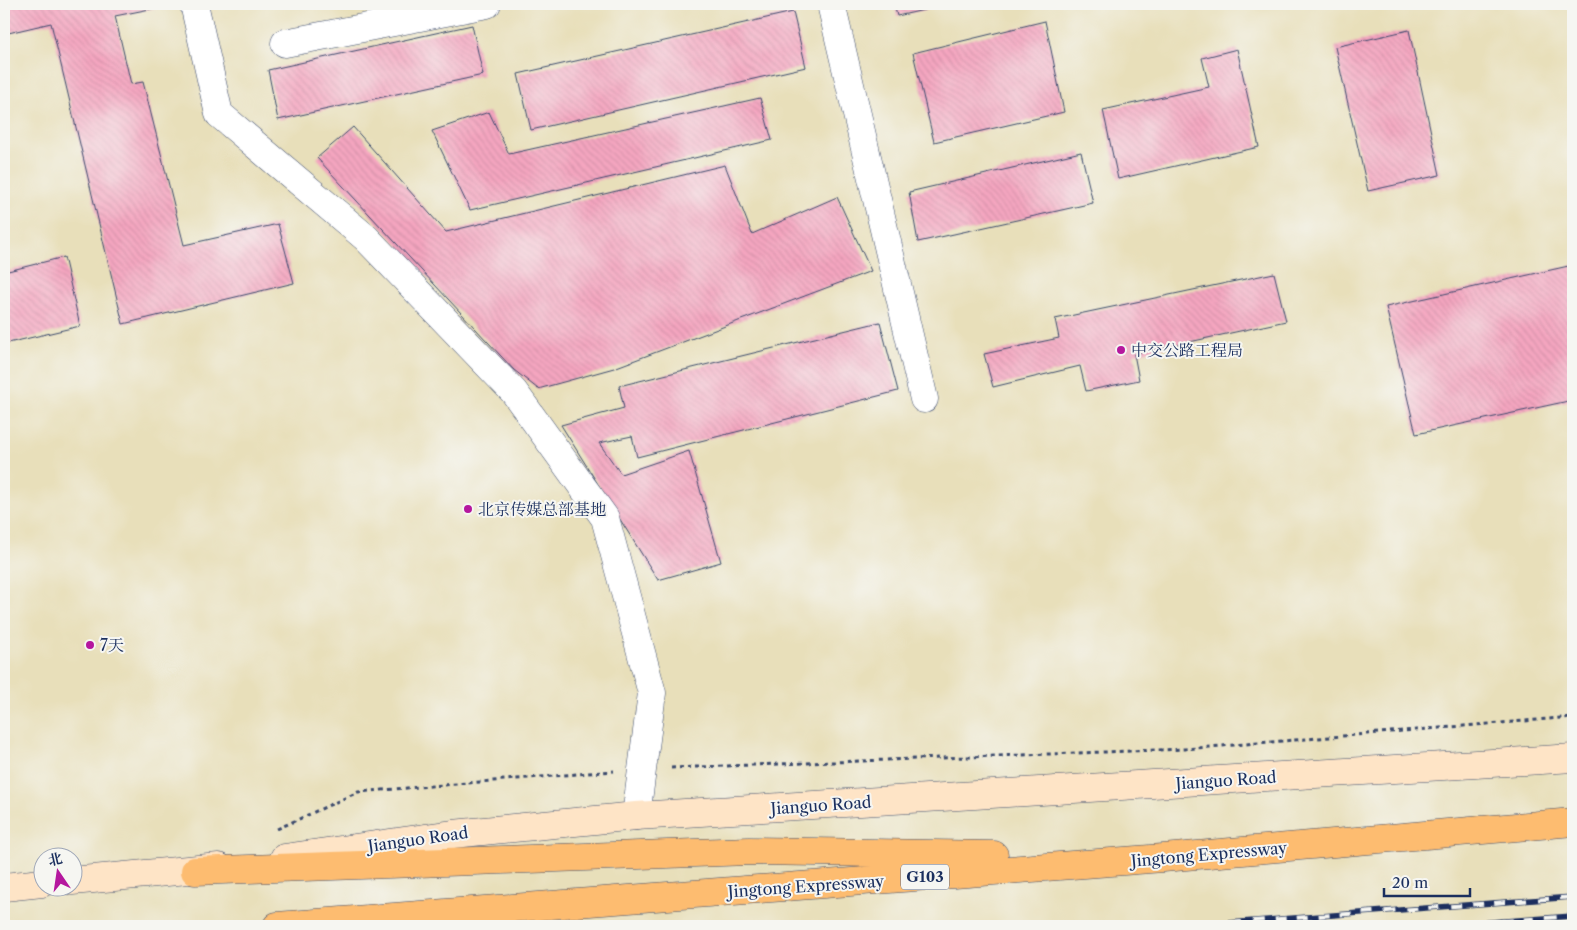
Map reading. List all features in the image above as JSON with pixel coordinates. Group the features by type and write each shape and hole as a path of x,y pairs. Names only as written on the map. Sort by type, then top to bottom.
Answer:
{"highway":[{"name":"Jingtong Expressway","path":"277,926 1164,858 1573,822"},
{"path":"195,871 749,851 1164,858"}],"main road":[{"name":"Jianguo Road","path":"82,880 195,871 454,834 636,816 1573,758"},
{"path":"4,887 32,884"}],"street":[{"path":"194,4 219,114 366,238 514,392 605,518 652,693 636,816"},
{"path":"285,44 487,4"},
{"path":"831,4 924,399"}],"path":[{"path":"273,831 358,792 642,769 1185,749 1573,717"}],"building":[{"path":"4,4 159,4 160,7 115,16 131,84 143,82 184,245 278,224 294,283 123,324 51,23 4,34"},
{"path":"894,4 947,4 947,5 897,16"},
{"path":"793,12 806,67 531,130 518,74"},
{"path":"1045,21 1064,112 934,142 913,53"},
{"path":"472,25 483,75 278,120 268,70"},
{"path":"1409,30 1440,175 1368,191 1335,47"},
{"path":"1237,49 1259,147 1118,179 1103,110 1209,87 1202,58"},
{"path":"760,98 772,140 470,210 432,131 489,112 509,154"},
{"path":"353,127 446,232 725,165 752,234 837,197 871,271 614,368 538,389 514,370 317,158"},
{"path":"1081,152 1093,203 918,242 909,192"},
{"path":"64,257 80,326 4,344 4,272"},
{"path":"1573,265 1573,400 1416,434 1386,307"},
{"path":"1274,273 1286,321 1134,354 1139,380 1086,391 1080,366 993,387 984,354 1059,338 1055,319"},
{"path":"880,322 898,391 637,457 632,436 599,443 621,474 689,451 721,562 658,580 561,425 624,408 619,386"}],"railway":[{"path":"1187,926 1573,897"},
{"path":"1436,926 1573,916"}],"place":[{"name":"中交公路工程局","path":"1121,350"},
{"name":"北京传媒总部基地","path":"468,509"},
{"name":"7天","path":"90,645"}]}
